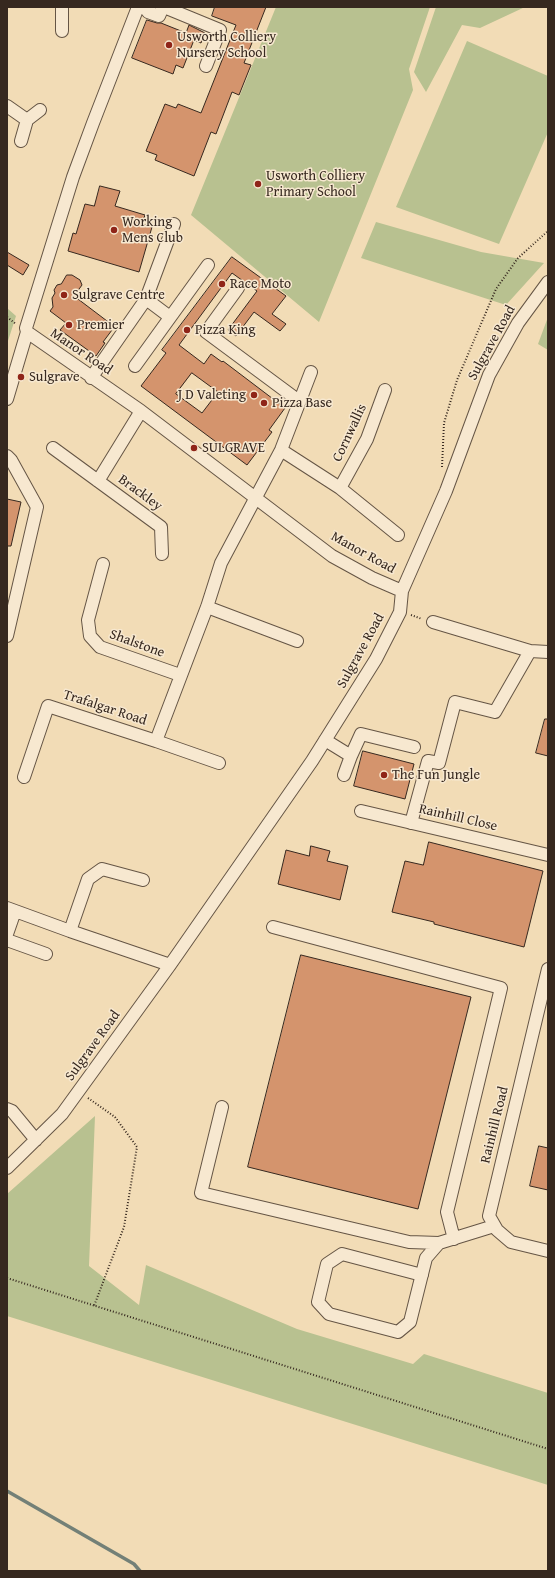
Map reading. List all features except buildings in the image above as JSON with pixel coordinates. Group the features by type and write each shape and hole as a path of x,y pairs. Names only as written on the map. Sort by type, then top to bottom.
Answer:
{"street":[{"path":"62,7 62,31"},
{"name":"Manor Road","path":"138,7 74,176 26,328 27,332 91,378 141,411 332,556 372,578 402,591"},
{"path":"144,7 148,12 160,16 164,7 220,30 206,66"},
{"path":"7,106 26,120"},
{"path":"21,141 26,120 40,110"},
{"path":"91,378 146,299 174,224"},
{"path":"135,366 208,265"},
{"name":"Sulgrave Road","path":"7,1168 62,1114 170,965 312,761 376,659 400,612 402,591 446,491 489,375 518,323 548,282"},
{"path":"238,288 206,332 299,401"},
{"path":"146,299 170,317"},
{"path":"7,399 27,332"},
{"name":"Trafalgar Road","path":"156,741 180,675 207,608 221,562 281,450 299,401 312,372"},
{"name":"Cornwallis","path":"340,488 367,439 385,390"},
{"name":"Brackley","path":"98,481 141,411"},
{"name":"Brackley","path":"53,448 161,527 162,554"},
{"name":"Cornwallis","path":"281,450 340,488 398,535"},
{"path":"7,456 11,460 37,507 7,636"},
{"name":"Shalstone","path":"103,564 88,620 90,636 100,647 180,675"},
{"path":"207,608 297,641"},
{"path":"433,622 530,651 548,652"},
{"path":"411,823 428,761 439,763 455,702 495,712 530,651"},
{"name":"Trafalgar Road","path":"24,777 48,706 219,762"},
{"path":"344,775 361,734 414,747"},
{"path":"326,740 351,756"},
{"name":"Rainhill Close","path":"361,811 548,855"},
{"path":"70,932 88,879 102,870 143,880"},
{"path":"7,934 11,910 70,932 170,965"},
{"path":"272,927 501,988 446,1212 454,1239"},
{"path":"7,940 46,954"},
{"name":"Rainhill Road","path":"494,1226 489,1216 548,969"},
{"path":"222,1107 201,1193 409,1242 439,1243 494,1226 511,1242 548,1251"},
{"path":"7,1109 12,1111 36,1140"},
{"path":"422,1275 342,1254 327,1264 318,1302 329,1314 398,1332 410,1322 422,1275 426,1258 439,1243"}],"path":[{"path":"442,468 444,423 457,380 496,289 518,258 548,231"},
{"path":"400,612 433,622"},
{"path":"78,1091 115,1117 137,1148 124,1227 94,1306"},
{"path":"7,1278 548,1449"}],"green space":[{"name":"Usworth Colliery Primary School","path":"276,7 430,7 409,69 413,90 319,322 191,215"},
{"path":"436,7 525,7 480,28 462,25 426,92 414,72"},
{"path":"467,41 548,76 548,132 499,244 396,207"},
{"path":"376,222 481,252 544,263 506,305 361,258"},
{"path":"7,308 16,316 7,344"},
{"path":"548,317 548,350 538,344"},
{"path":"95,1116 89,1266 139,1305 146,1265 297,1329 413,1364 424,1354 548,1393 548,1485 7,1316 7,1194"}],"waterway":[{"path":"7,1491 134,1564 140,1571"}],"place":[{"name":"Usworth Colliery Nursery School","path":"169,45"},
{"name":"Usworth Colliery Primary School","path":"258,184"},
{"name":"Working Mens Club","path":"114,230"},
{"name":"Race Moto","path":"222,284"},
{"name":"Sulgrave Centre","path":"64,295"},
{"name":"Premier","path":"69,325"},
{"name":"Pizza King","path":"187,330"},
{"name":"Sulgrave","path":"21,377"},
{"name":"J D Valeting","path":"254,395"},
{"name":"Pizza Base","path":"264,403"},
{"name":"SULGRAVE","path":"194,448"},
{"name":"The Fun Jungle","path":"384,775"}]}
